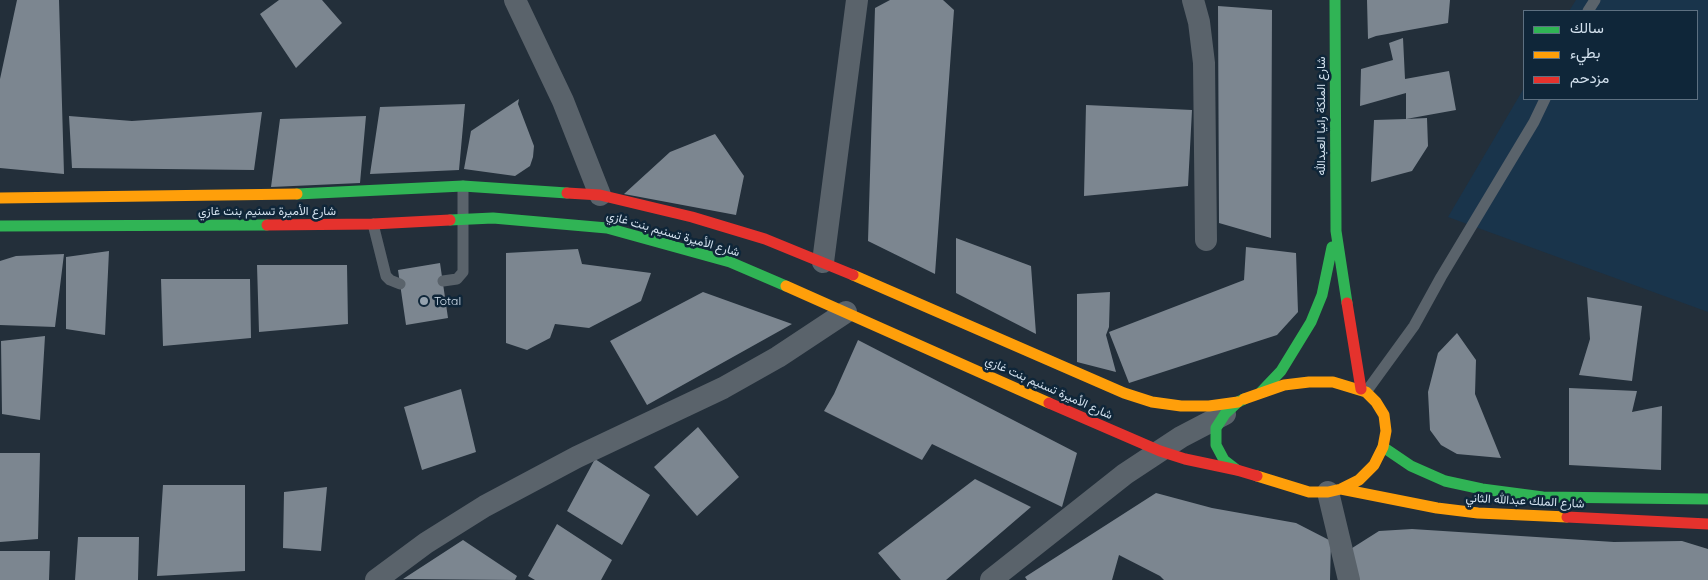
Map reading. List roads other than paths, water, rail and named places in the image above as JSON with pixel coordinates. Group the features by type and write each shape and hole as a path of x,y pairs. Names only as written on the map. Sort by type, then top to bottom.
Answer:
{"main road":[{"name":"شارع الملكة رانيا العبدالله","path":"1334,0 1336,231 1363,390"},
{"name":"شارع الأميرة تسنيم بنت غازي","path":"0,198 284,194 463,186 600,195 692,217 765,239 823,262 1124,393 1152,402 1180,406 1231,408"},
{"name":"شارع الأميرة تسنيم بنت غازي","path":"0,226 373,224 492,218 607,228 730,262 1160,451 1185,459 1237,470"},
{"name":"شارع الملكة رانيا العبدالله","path":"1261,392 1286,363 1311,322 1322,295 1336,231"},
{"path":"1309,382 1333,382 1363,390 1376,402 1384,415 1386,431 1383,447 1374,465 1359,480 1335,491 1310,492 1237,470 1224,460 1216,445 1216,428 1231,408 1261,392 1284,385 1309,382"},
{"name":"شارع الملك عبدالله الثاني","path":"1383,447 1411,466 1444,481 1482,489 1543,496 1708,499"},
{"name":"شارع الملك عبدالله الثاني","path":"1335,491 1478,513 1706,525"}],"street":[{"path":"515,0 563,101 600,195"},
{"path":"823,262 857,0"},
{"path":"1193,0 1200,22 1204,63 1206,240"},
{"path":"376,580 426,543 485,506 577,457 723,388 778,357 846,312"},
{"path":"991,580 1125,474 1231,408"},
{"path":"1335,491 1349,580"}],"lane":[{"path":"1363,390 1414,326 1441,277 1534,122 1545,100"},
{"path":"443,281 457,279 462,272 463,186"},
{"path":"373,224 386,276 400,284"}],"place":[{"name":"Total","path":"424,301"}]}
